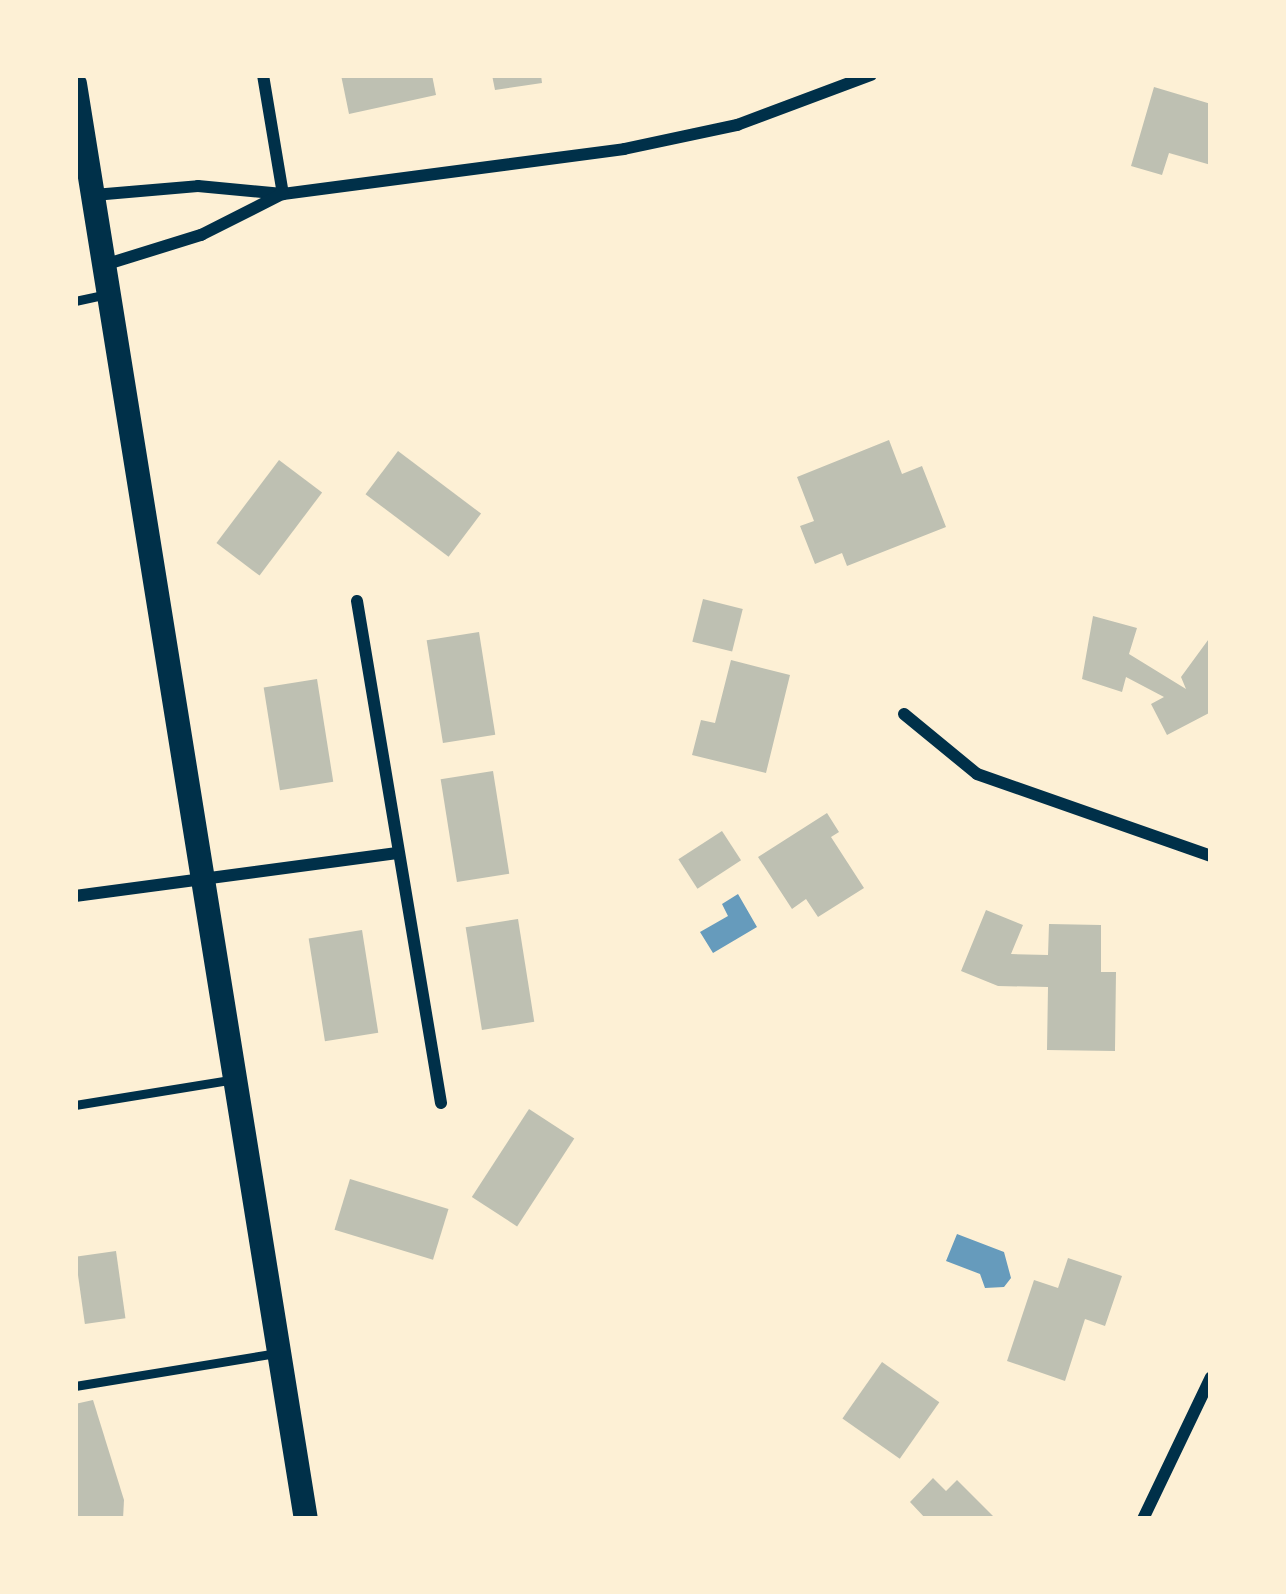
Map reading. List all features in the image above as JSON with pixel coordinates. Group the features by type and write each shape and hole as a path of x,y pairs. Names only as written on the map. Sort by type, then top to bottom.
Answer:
{"main road":[{"path":"75,84 307,1519"}],"street":[{"path":"263,75 284,194"},
{"path":"93,195 198,185 284,194 624,148 737,125 871,75"},
{"path":"104,265 201,235 284,194"},
{"path":"357,602 441,1103"},
{"path":"904,714 977,774 1211,856"},
{"path":"75,896 397,853"},
{"path":"1142,1519 1211,1377"}],"lane":[{"path":"75,301 109,294"},
{"path":"75,1105 236,1079"},
{"path":"75,1386 280,1353"}],"water":[{"path":"738,894 757,927 713,953 700,932 728,916 722,904"},
{"path":"957,1234 1004,1252 1011,1278 1004,1287 985,1288 980,1274 946,1261"}],"building":[{"path":"341,75 432,75 436,95 349,114"},
{"path":"492,75 541,75 542,83 495,90"},
{"path":"1154,87 1211,104 1211,165 1169,153 1162,175 1131,166"},
{"path":"889,440 902,474 922,466 946,527 847,566 842,553 815,564 800,526 814,521 797,477"},
{"path":"398,451 481,514 449,557 366,494"},
{"path":"279,460 322,492 260,576 216,543"},
{"path":"703,599 743,609 732,652 692,642"},
{"path":"1093,616 1137,628 1129,654 1186,689 1181,677 1211,636 1211,712 1167,735 1151,704 1164,697 1126,677 1122,692 1082,679"},
{"path":"479,632 495,735 443,743 427,640"},
{"path":"731,660 790,675 766,773 692,755 701,720 715,723"},
{"path":"317,679 333,782 280,790 264,687"},
{"path":"493,771 509,874 457,882 441,779"},
{"path":"827,813 839,832 831,837 864,888 818,917 806,899 792,909 758,857"},
{"path":"722,831 741,860 697,889 678,859"},
{"path":"986,910 1023,925 1011,954 1048,955 1049,924 1101,925 1101,972 1116,972 1115,1051 1047,1050 1048,987 998,986 961,971"},
{"path":"518,919 534,1022 482,1030 466,927"},
{"path":"362,930 378,1033 325,1041 309,938"},
{"path":"529,1109 574,1138 517,1226 472,1197"},
{"path":"350,1179 448,1209 433,1260 335,1230"},
{"path":"116,1251 125,1318 85,1324 75,1257"},
{"path":"1068,1258 1122,1276 1105,1326 1085,1319 1065,1381 1007,1361 1034,1280 1058,1288"},
{"path":"882,1362 939,1402 900,1459 842,1419"},
{"path":"93,1400 124,1500 123,1519 75,1519 75,1404"},
{"path":"933,1478 946,1491 957,1480 996,1519 926,1519 910,1502"}]}
